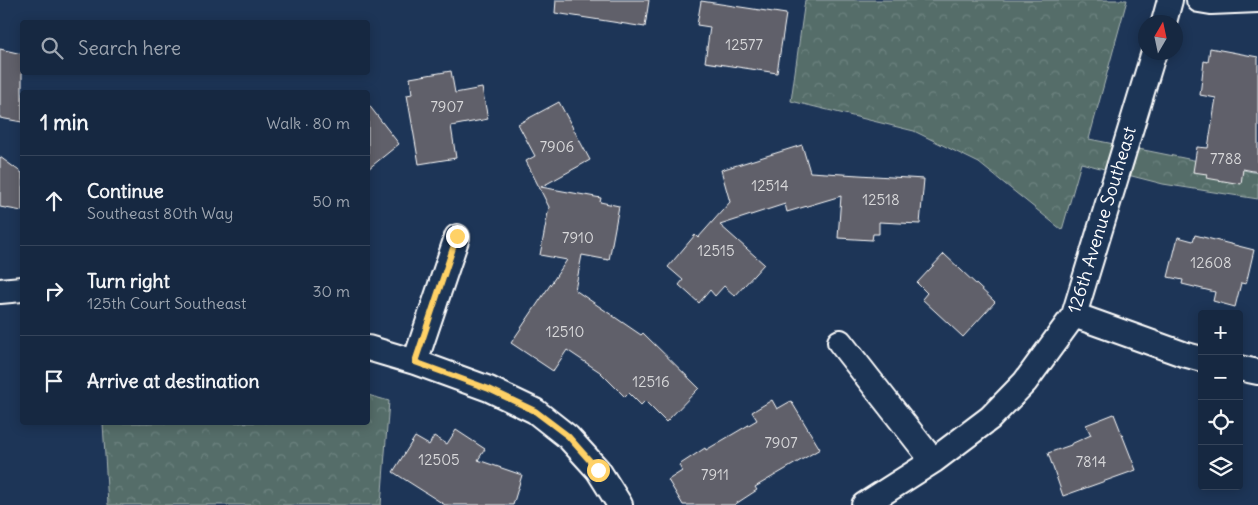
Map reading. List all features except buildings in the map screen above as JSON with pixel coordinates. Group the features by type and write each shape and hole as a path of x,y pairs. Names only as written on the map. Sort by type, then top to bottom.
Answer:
{"street":[{"path":"1166,15 1170,0"},
{"path":"1199,0 1211,2 1258,0"},
{"name":"126th Avenue Southeast","path":"864,505 933,461 990,418 1025,382 1074,315 1152,60"},
{"path":"415,362 457,236"},
{"path":"0,291 20,289"},
{"path":"1074,315 1198,358"},
{"path":"840,342 933,461"},
{"path":"370,349 415,362 489,389 535,411 568,436 598,470 620,505"},
{"path":"1243,369 1258,372"}],"green space":[{"path":"805,0 1127,0 1089,139 1258,173 1258,199 1163,184 1081,163 1062,230 979,163 914,131 791,101"},
{"path":"370,396 389,401 381,505 108,505 103,425 370,425"}],"route":[{"path":"457,236 415,362 489,389 535,411 568,436 598,470"}]}
